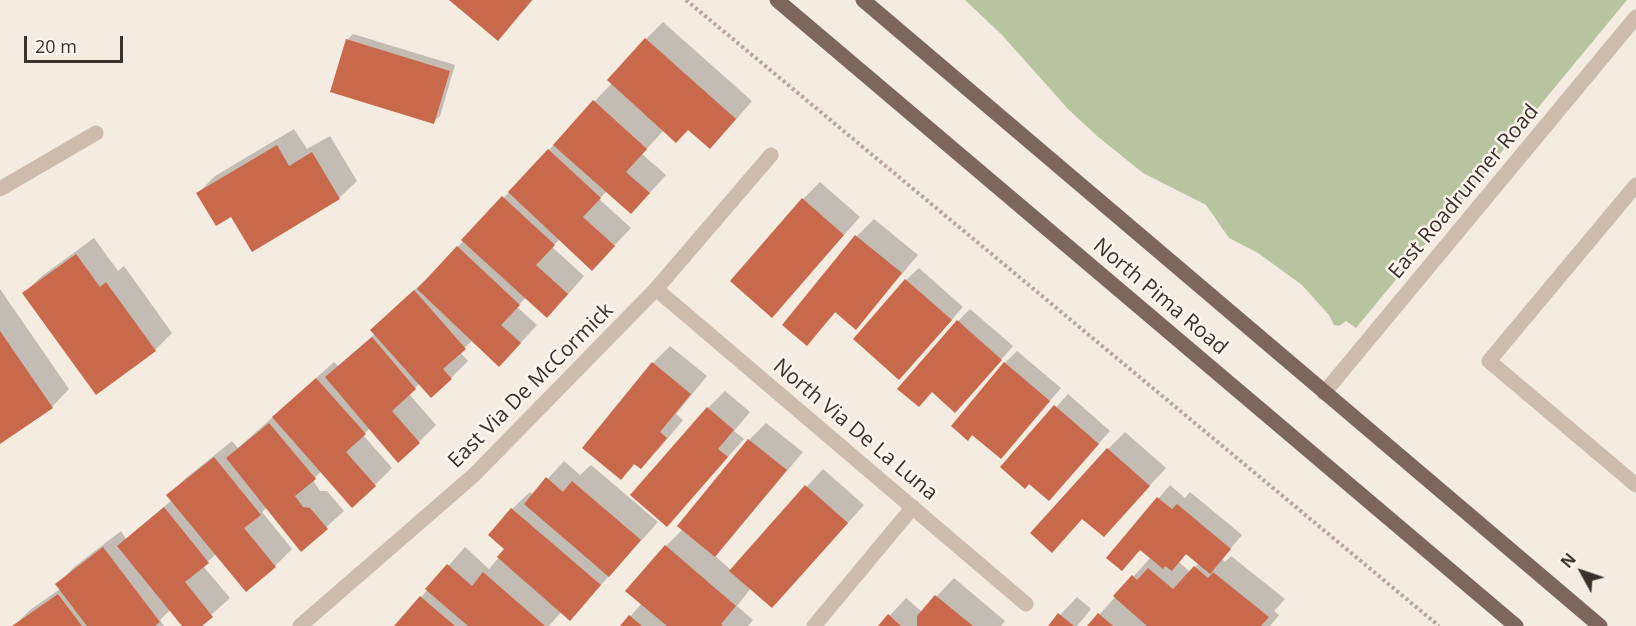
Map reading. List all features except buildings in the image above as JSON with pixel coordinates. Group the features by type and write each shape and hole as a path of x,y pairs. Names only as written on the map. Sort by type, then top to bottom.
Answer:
{"main road":[{"name":"North Pima Road","path":"777,0 1516,626"},
{"name":"North Pima Road","path":"863,0 1600,626"}],"street":[{"name":"East Roadrunner Road","path":"1324,393 1636,17"},
{"path":"0,189 96,133"},
{"name":"East Via De McCormick","path":"307,624 474,475 656,289 771,155"},
{"path":"1636,184 1490,360 1636,485"},
{"name":"North Via De La Luna","path":"656,289 1026,604"},
{"path":"814,626 913,507"}],"path":[{"path":"686,0 1439,626"}],"green space":[{"path":"965,0 1627,0 1356,328 1346,321 1339,326 1334,325 1329,315 1302,285 1258,253 1229,238 1206,205 1143,173 1097,136 1068,109 1002,35"}]}
